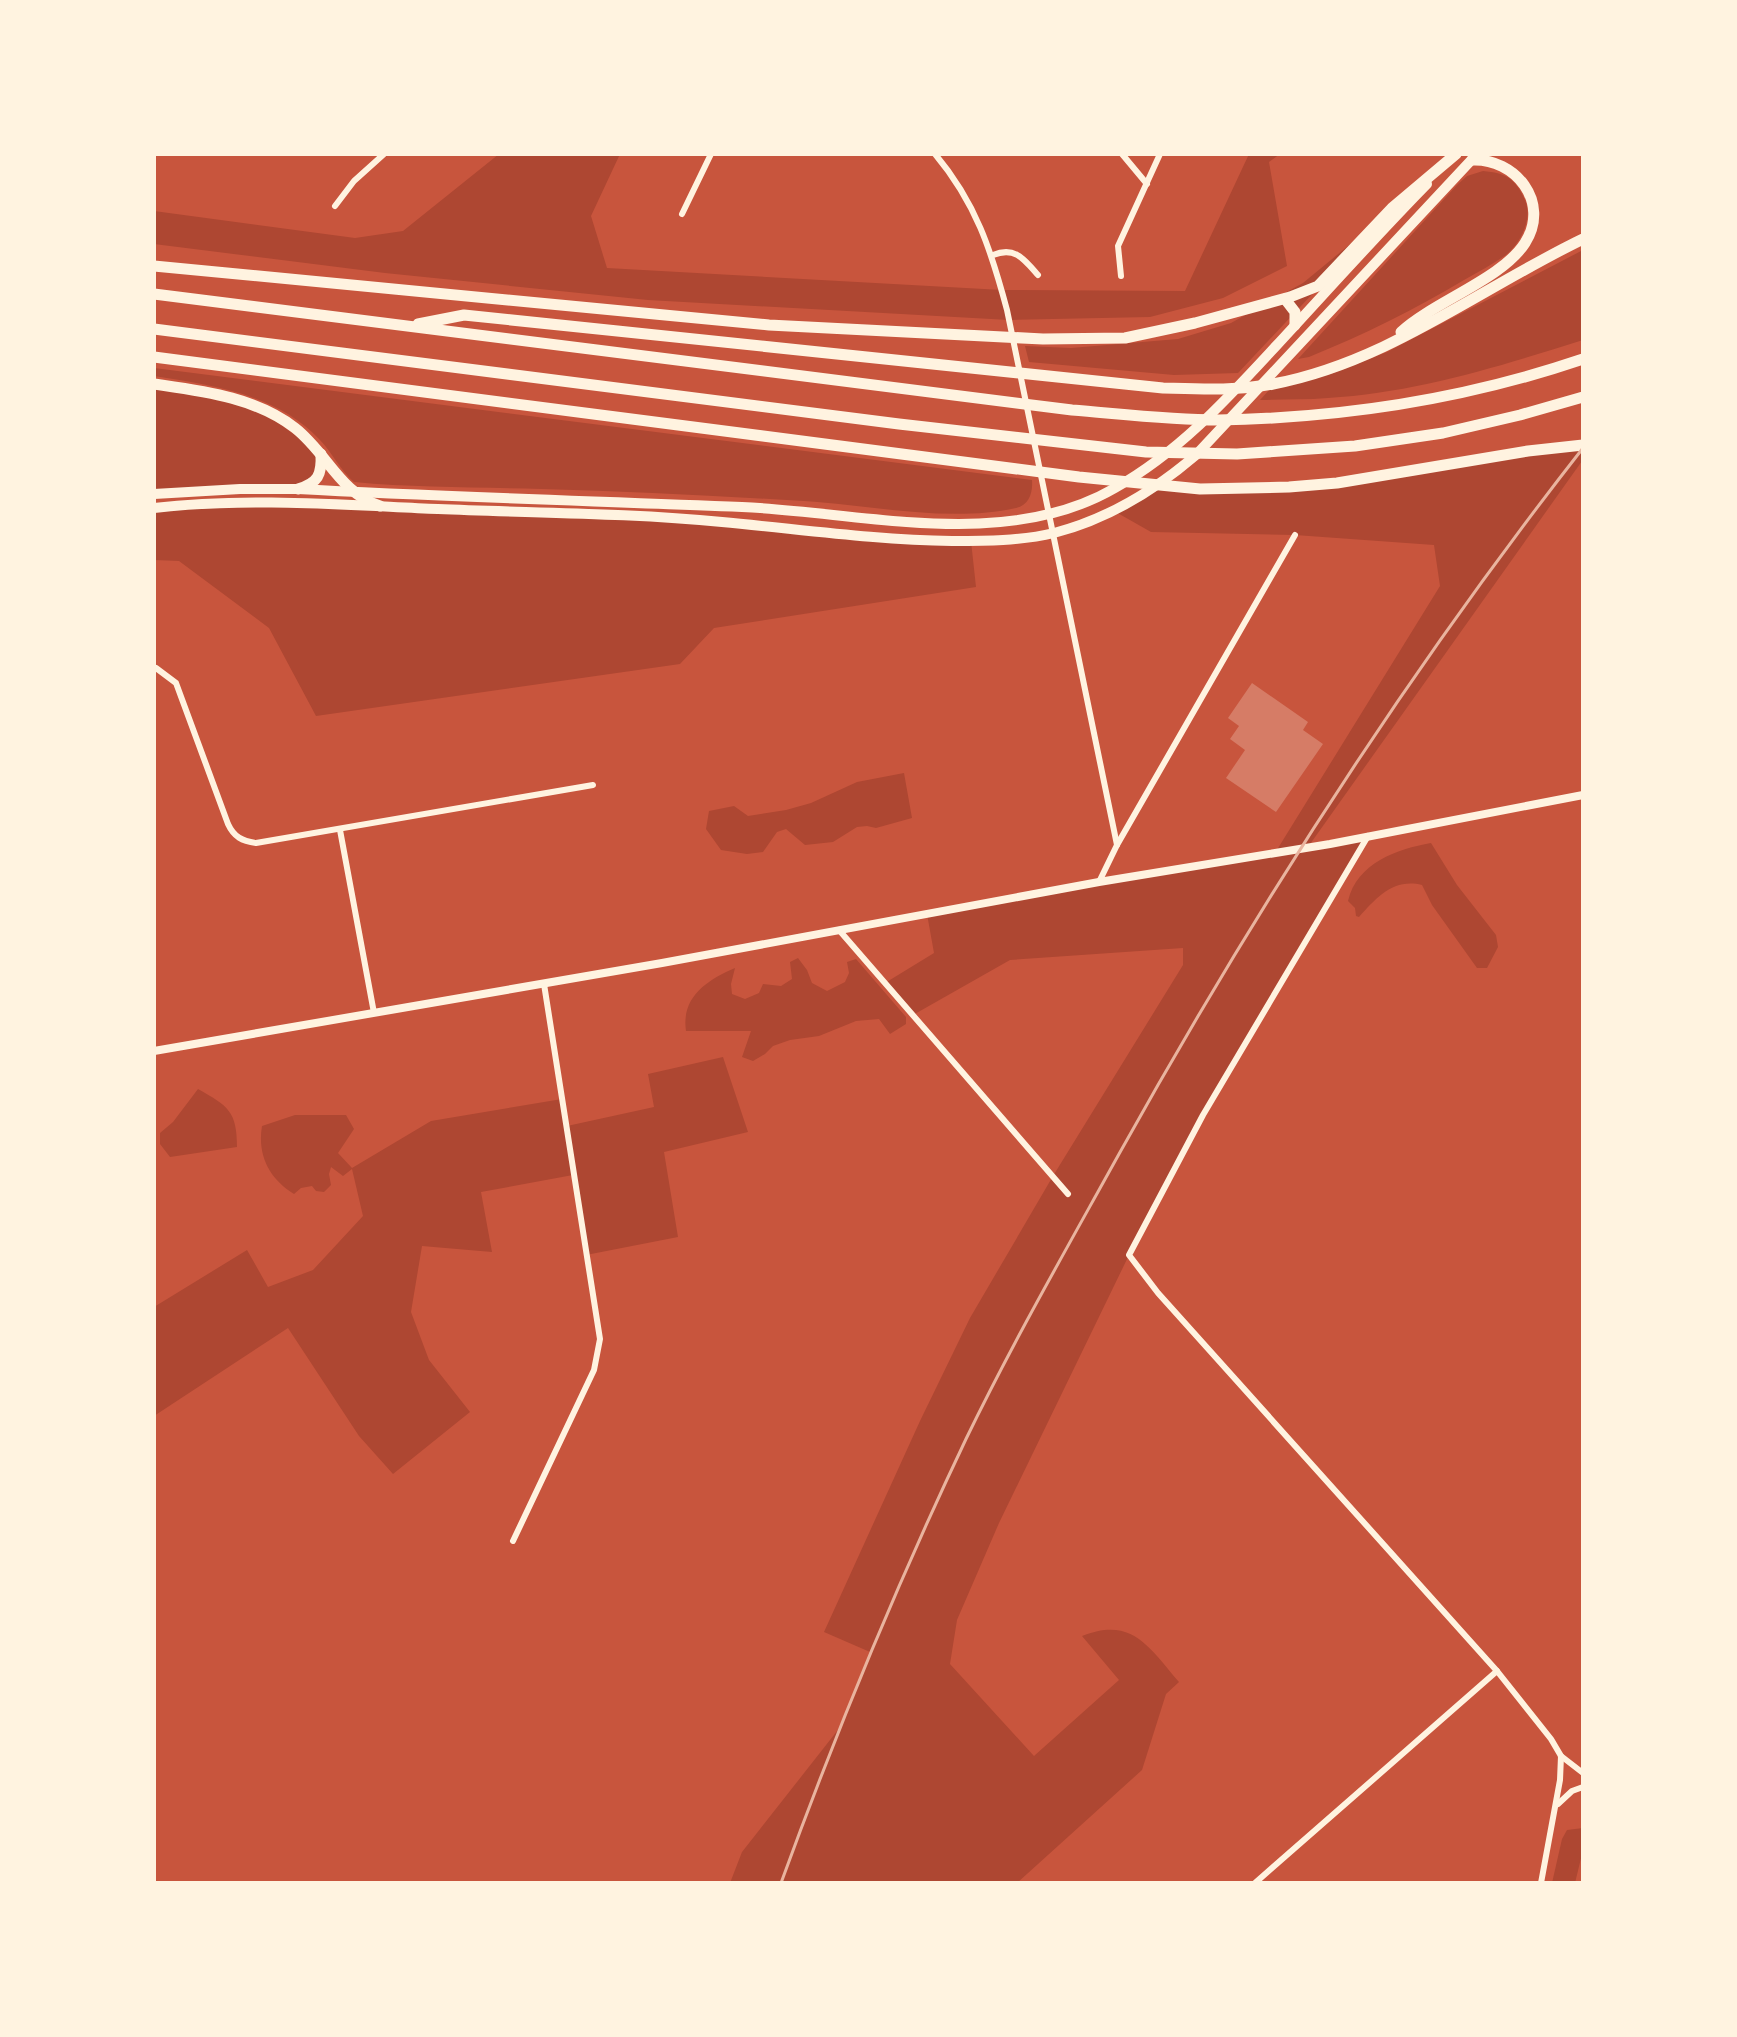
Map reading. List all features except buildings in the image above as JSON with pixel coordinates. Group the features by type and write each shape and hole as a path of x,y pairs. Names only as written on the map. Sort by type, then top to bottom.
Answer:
{"highway":[{"path":"154,266 699,319 1043,339 1106,339 1146,334 1312,290 1324,282 1392,208 1456,154"},
{"path":"1388,343 1418,316 1499,268 1527,241 1534,207 1525,185 1506,168 1475,157"},
{"path":"405,326 464,315 1120,384 1205,389 1251,387 1291,380 1330,368 1388,343 1583,239"},
{"path":"154,294 1072,410 1218,420 1349,412 1400,405 1519,380 1583,359"},
{"path":"1285,299 1295,312 1295,325"},
{"path":"154,329 899,424 1146,452 1237,454 1355,446 1443,433 1583,397"},
{"path":"154,357 1079,477 1200,489 1257,489 1337,483 1528,451 1583,445"},
{"path":"154,384 229,397 255,406 296,428 352,492 380,506"},
{"path":"298,489 315,482 320,474 321,454"}],"main road":[{"path":"154,494 227,489 298,489 744,507 961,524 1007,523 1048,516 1112,490 1162,457 1202,425 1456,154"},
{"path":"154,508 234,502 380,506 667,518 898,539 991,540 1053,533 1092,521 1137,499 1196,455 1475,157"}],"street":[{"path":"335,206 354,181 384,154"},
{"path":"682,214 711,154"},
{"path":"935,154 975,213 993,255 1117,845"},
{"path":"1122,154 1147,184"},
{"path":"1121,276 1118,246 1160,154"},
{"path":"993,255 1009,251 1018,253 1038,275"},
{"path":"1099,882 1117,845 1295,535"},
{"path":"156,668 176,683 232,833 246,842 340,830 593,785"},
{"path":"154,1051 544,984 1099,882 1330,844 1583,795"},
{"path":"340,830 374,1013"},
{"path":"1368,836 1203,1115 1129,1255 1158,1293 1528,1706 1561,1756 1583,1773"},
{"path":"839,930 1068,1194"},
{"path":"513,1541 594,1370 600,1339 544,984"},
{"path":"1255,1883 1497,1671"},
{"path":"1541,1883 1557,1807 1561,1756"},
{"path":"1557,1807 1565,1796 1583,1787"}],"shaded area":[{"path":"499,154 620,154 591,216 607,268 1002,290 1185,291 1249,154 1280,154 1269,162 1287,266 1223,298 1150,317 1009,320 648,300 385,273 154,244 154,211 355,238 403,231"},
{"path":"1483,171 1509,178 1525,200 1526,222 1521,237 1511,250 1491,265 1407,312 1329,349 1298,359 1457,185 1467,176"},
{"path":"1360,236 1363,240 1238,373 1174,375 1029,362 1025,346 1071,348 1178,339 1231,323 1303,283"},
{"path":"1583,250 1583,340 1489,368 1393,390 1319,399 1260,400 1270,389 1331,374 1387,352"},
{"path":"154,368 1032,480 1032,489 1027,501 1016,508 964,514 804,501 354,482 319,439 284,411 221,388 154,376"},
{"path":"154,384 255,406 321,454 309,486 154,494"},
{"path":"1583,445 1582,461 1308,847 1368,836 1203,1115 1129,1255 999,1523 957,1620 950,1664 1034,1756 1119,1680 1082,1636 1114,1630 1138,1638 1179,1682 1166,1694 1142,1770 1017,1883 730,1883 742,1852 841,1726 870,1652 824,1632 970,1318 1183,965 1183,948 1010,960 913,1015 885,983 934,953 927,914 1275,853 1440,586 1434,545 1295,535 1151,532 1114,511 1159,484 1257,489"},
{"path":"195,504 667,518 971,541 976,587 714,628 680,664 316,716 269,628 179,561 154,560 154,508"},
{"path":"904,773 912,818 876,828 857,827 833,842 805,845 786,829 777,832 763,852 747,854 721,850 706,829 709,811 734,806 748,816 786,810 811,803 857,782"},
{"path":"1431,843 1457,885 1496,935 1498,947 1487,968 1477,968 1432,905 1422,885 1403,884 1387,891 1359,917 1348,901 1360,877 1380,860 1405,849"},
{"path":"798,958 812,983 827,991 845,982 849,973 847,962 856,959 906,1017 906,1024 890,1034 879,1019 856,1021 819,1036 773,1046 753,1061 742,1057 751,1031 686,1031 692,999 715,978 735,968 732,994 745,999 759,993 763,984 781,986 792,979 790,962"},
{"path":"723,1057 748,1132 664,1152 678,1237 586,1255 573,1175 481,1192 492,1252 422,1246 411,1312 429,1360 470,1412 393,1474 359,1436 288,1328 154,1416 154,1307 247,1250 268,1287 313,1270 363,1216 352,1169 343,1176 331,1167 331,1185 324,1192 316,1191 312,1186 301,1188 294,1194 278,1181 264,1157 262,1126 295,1115 346,1115 354,1129 338,1153 352,1168 431,1121 562,1099 567,1126 654,1107 648,1074"},
{"path":"198,1089 229,1111 235,1125 237,1147 170,1157 160,1144 160,1133 173,1122"},
{"path":"1583,1828 1583,1850 1575,1883 1552,1883 1567,1830"}],"railway":[{"path":"781,1883 868,1659 940,1494 1002,1367 1119,1154 1225,971 1337,792 1456,617 1583,448"}]}
